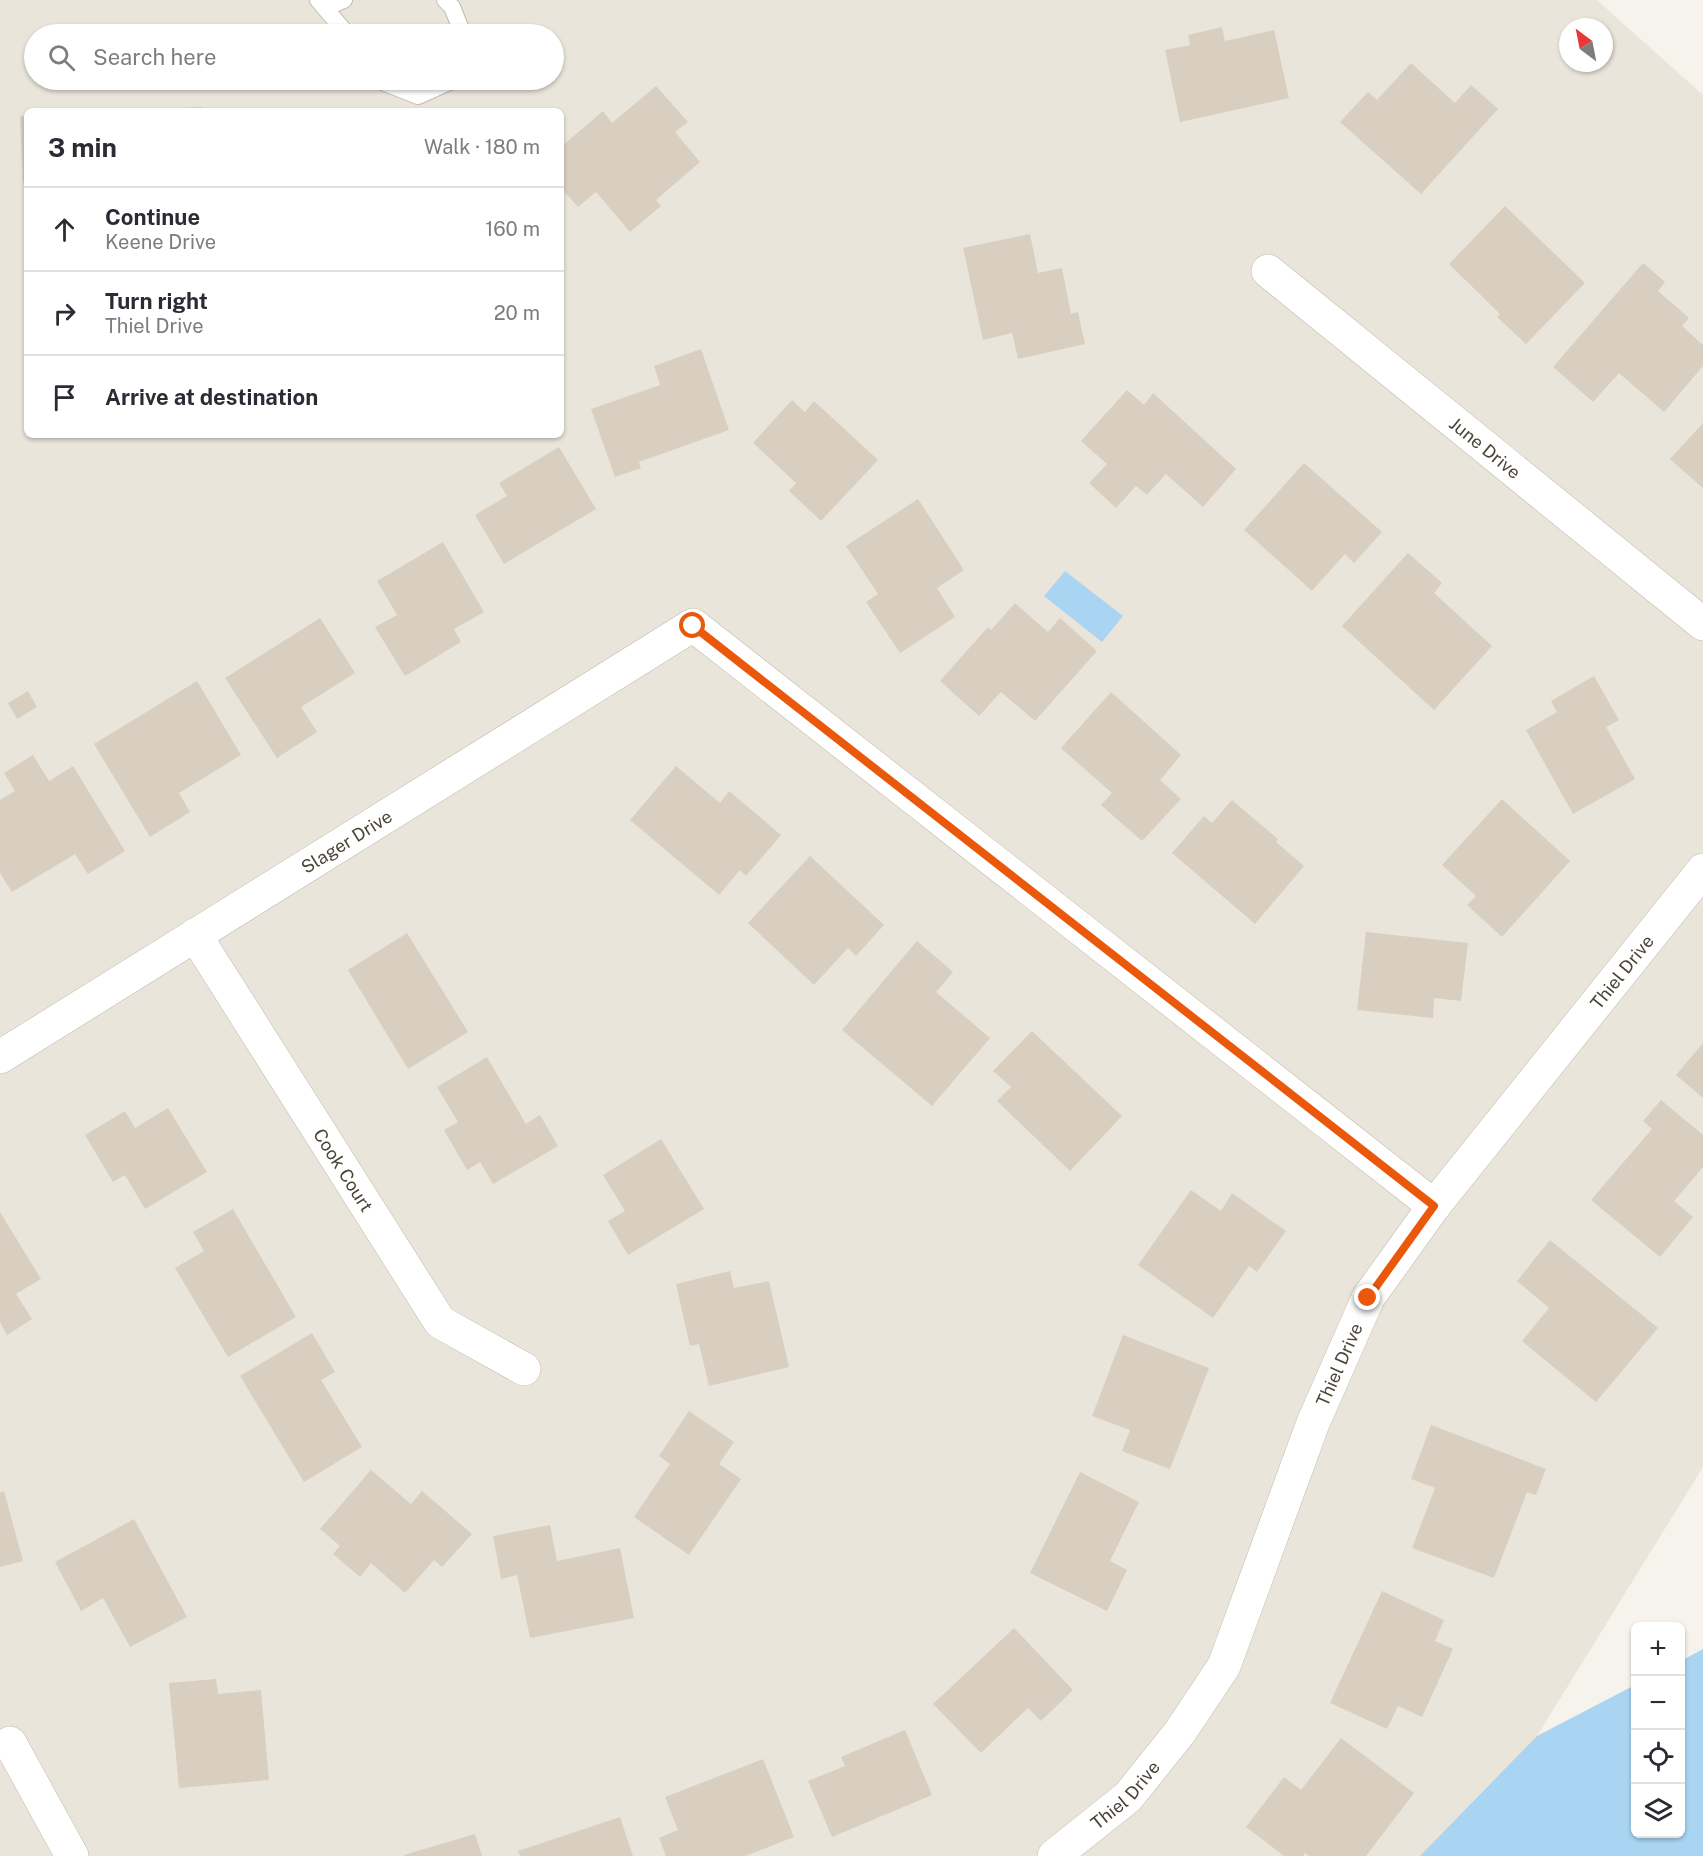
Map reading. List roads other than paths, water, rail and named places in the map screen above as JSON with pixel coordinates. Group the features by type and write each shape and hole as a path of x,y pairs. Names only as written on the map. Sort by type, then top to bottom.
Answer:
{"street":[{"name":"June Drive","path":"1268,271 1703,624"},
{"name":"Slager Drive","path":"0,1057 693,626 1434,1206"},
{"name":"Thiel Drive","path":"1054,1856 1128,1797 1180,1732 1224,1666 1313,1423 1368,1298 1434,1206 1703,870"},
{"name":"Cook Court","path":"195,935 441,1322 524,1369"},
{"path":"10,1743 72,1856"}],"lane":[{"path":"339,24 322,4 344,0"},
{"path":"445,0 452,7 459,24"},
{"path":"403,90 418,96 432,90"}],"water":[{"path":"1065,571 1123,616 1102,642 1044,596"},
{"path":"1703,1649 1703,1856 1420,1856 1537,1736 1631,1687 1631,1838 1685,1838 1685,1659"}]}
